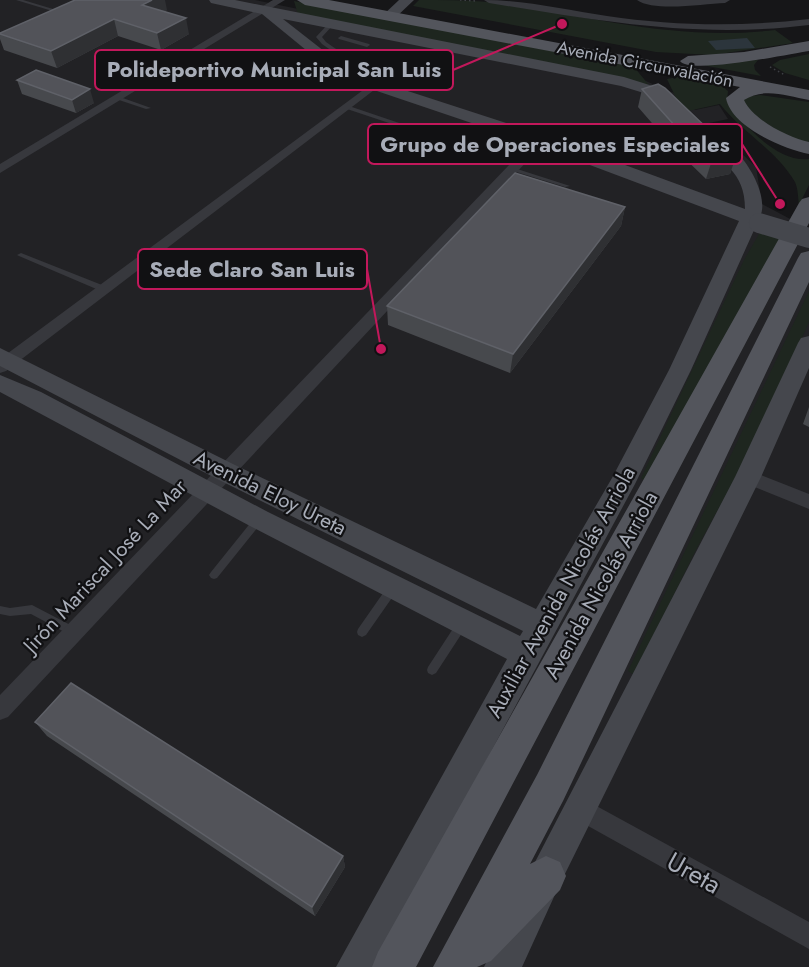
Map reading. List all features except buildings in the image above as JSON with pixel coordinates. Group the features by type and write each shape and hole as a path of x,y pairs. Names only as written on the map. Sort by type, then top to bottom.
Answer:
{"main road":[{"name":"Avenida Circunvalación","path":"305,0 397,9"},
{"name":"Avenida Circunvalación","path":"342,0 397,9 809,95"},
{"path":"650,62 722,59 809,46"},
{"path":"786,83 768,72 767,63 777,58 809,52"},
{"name":"Avenida Circunvalación","path":"650,62 809,87"},
{"path":"650,62 674,104"},
{"path":"766,87 741,93 735,98 736,104 776,137 794,145 809,148"},
{"name":"Avenida Nicolás Arriola","path":"393,967 809,203"},
{"name":"Avenida Nicolás Arriola","path":"455,967 550,788 809,258"},
{"path":"455,967 546,876"}],"street":[{"path":"216,0 263,10 323,30"},
{"path":"0,169 280,0"},
{"path":"489,0 682,29 747,29 809,22"},
{"path":"642,0 665,3 725,0"},
{"path":"51,17 65,10"},
{"path":"263,10 299,38 374,85 540,140 809,238"},
{"path":"299,38 301,30 388,36 645,88 674,104 746,176 754,192 750,215"},
{"path":"2,367 374,85"},
{"name":"Jirón Mariscal José La Mar","path":"0,710 540,140"},
{"path":"750,215 809,226"},
{"name":"Auxiliar Avenida Nicolás Arriola","path":"355,967 622,484 659,411 750,215"},
{"path":"505,966 546,876 748,477 809,343"},
{"name":"Avenida Eloy Ureta","path":"2,367 43,390 142,458 526,654"},
{"name":"Avenida Eloy Ureta","path":"43,390 162,439 542,626"},
{"path":"142,458 162,439"},
{"path":"748,477 809,502"},
{"path":"297,538 315,515"},
{"path":"452,616 459,585"},
{"name":"Ureta","path":"580,809 809,936"}],"lane":[{"path":"18,0 65,10"},
{"path":"323,30 324,43 340,62 356,54"},
{"path":"341,38 366,46 377,38 388,36"},
{"path":"118,98 148,108"},
{"path":"346,107 406,127"},
{"path":"512,169 567,186"},
{"path":"21,255 104,289"},
{"path":"214,575 259,519"},
{"path":"362,632 393,587"},
{"path":"0,610 10,612 32,609 74,632"},
{"path":"432,670 452,616"}],"shaded area":[{"path":"0,0 255,0 413,33 620,70 681,96 695,110 719,105 728,119 709,123 756,167 762,204 809,229 809,967 0,967"},
{"path":"419,0 488,2 665,30 737,33 775,30 793,43 713,55 656,52 413,6"},
{"path":"294,1 634,67 649,85 298,15"},
{"path":"747,38 755,48 716,50 708,41"},
{"path":"809,54 809,80 785,73 772,65 780,60"},
{"path":"758,60 754,65 755,70 761,76 686,62"},
{"path":"677,77 722,86 728,91 727,101 751,131 785,155 797,159 809,159 809,185 799,205 795,182 779,161 738,124 720,104 688,111 676,98 667,79"},
{"path":"760,95 809,102 809,145 796,143 743,108 744,97"},
{"path":"763,227 784,233 647,482 641,478 744,260"},
{"path":"809,291 809,322 764,425 697,548 634,675 628,671"}],"place":[{"name":"Polideportivo Municipal San Luis","path":"562,24"},
{"name":"Grupo de Operaciones Especiales","path":"780,204"},
{"name":"Sede Claro San Luis","path":"381,349"}]}
